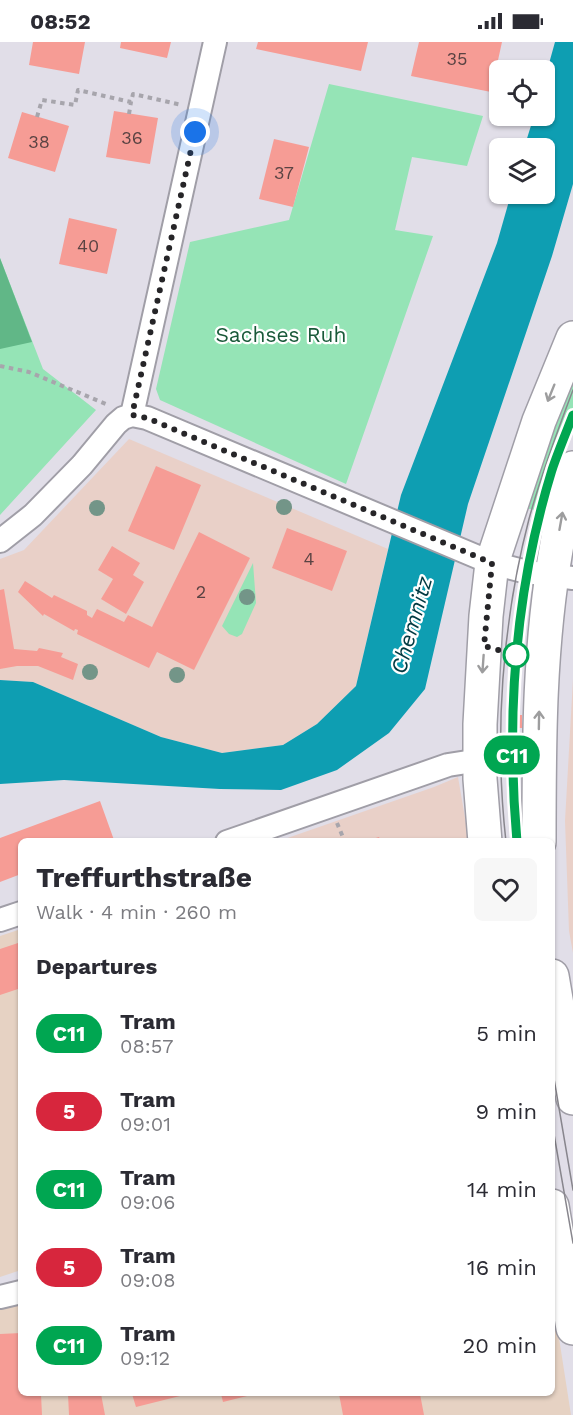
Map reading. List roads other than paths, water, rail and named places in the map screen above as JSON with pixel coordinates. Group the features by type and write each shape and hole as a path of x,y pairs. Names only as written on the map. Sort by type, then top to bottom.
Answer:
{"main road":[{"path":"485,838 480,760 485,561 573,338"},
{"path":"539,838 539,718 542,658 562,576 567,486 573,468"},
{"path":"555,993 573,1098"},
{"path":"555,1223 573,1328"}],"street":[{"path":"132,415 215,42"},
{"path":"0,541 33,515 82,465 116,424 132,415 147,418 485,561 517,570 562,576"},
{"path":"238,838 448,765 480,760"},
{"path":"0,920 18,914"},
{"path":"0,1297 18,1293"}],"water":[{"name":"Chemnitz","path":"555,42 573,42 573,184 552,256 468,504 425,689 389,733 337,770 281,790 220,789 64,780 0,784 0,680 33,682 161,737 222,753 283,745 317,724 356,686 401,495 497,243 508,204 555,204 555,138 527,138 531,126 555,126 555,60 550,60"}],"tram line":[{"path":"506,838 502,802 501,720 512,598 529,519 573,390"},
{"name":"C11","path":"517,838 512,724 516,655 538,520 552,469 573,415"},
{"path":"517,838 513,757 515,671 525,586 543,502"},
{"path":"555,1085 573,1190"},
{"path":"555,1140 573,1243"}],"park label":[{"name":"Sachses Ruh","path":"281,335"}]}
